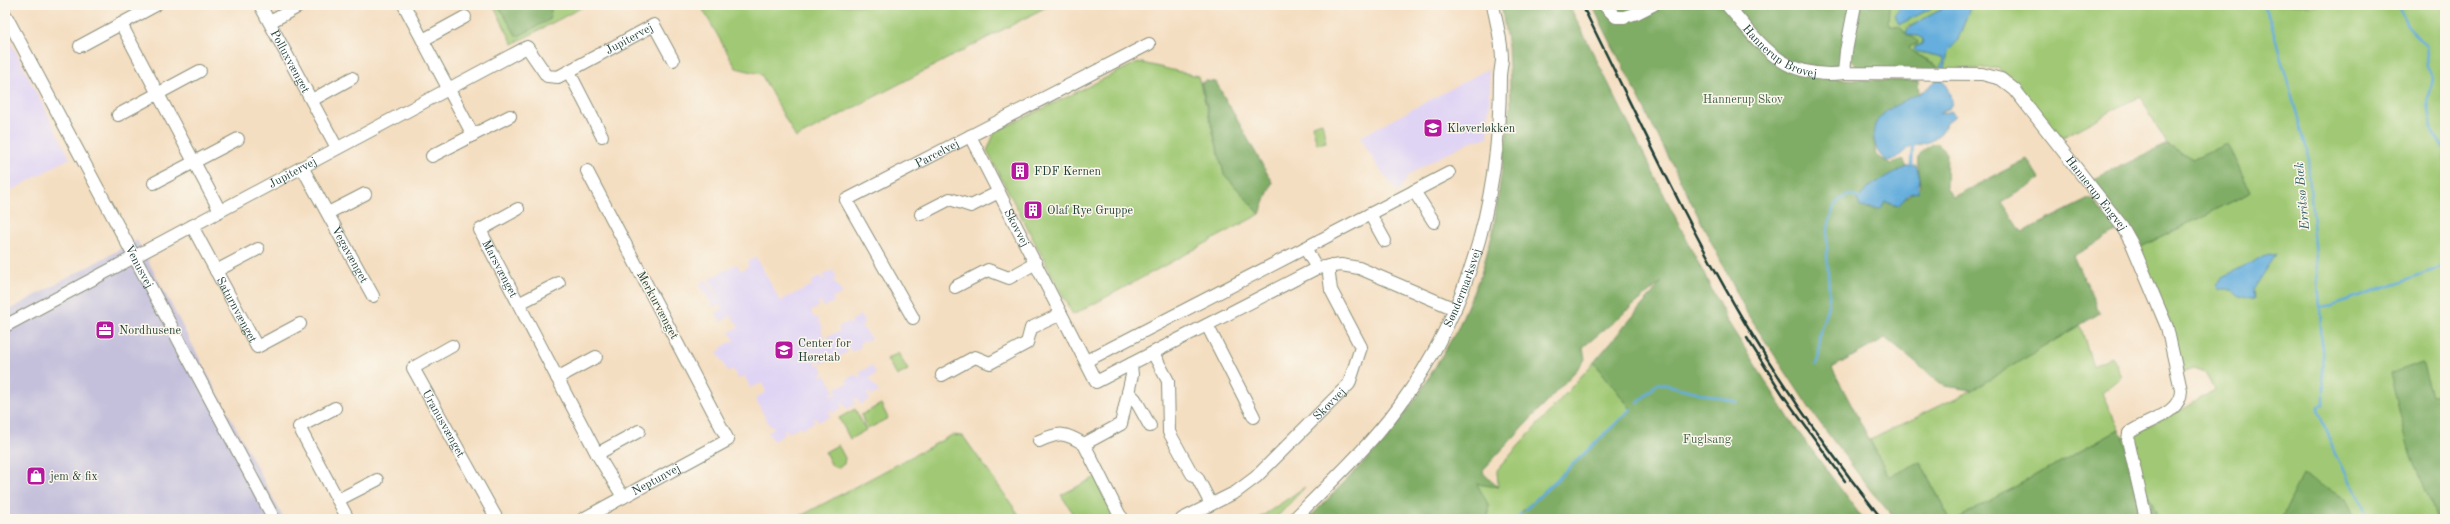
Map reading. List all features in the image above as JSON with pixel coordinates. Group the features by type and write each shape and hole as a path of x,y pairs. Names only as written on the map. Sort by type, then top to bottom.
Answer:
{"street":[{"path":"80,46 156,5"},
{"name":"Polluxvænget","path":"260,5 337,148"},
{"name":"Polluxvænget","path":"270,22 301,5"},
{"path":"404,5 473,135"},
{"name":"Søndermarksvej","path":"1294,519 1346,468 1399,407 1430,359 1455,309 1481,236 1498,146 1502,58 1493,5"},
{"path":"1604,5 1616,17 1624,17 1652,5"},
{"name":"Hannerup Brovej","path":"1727,5 1766,48 1785,64 1810,74 1824,76 1844,73"},
{"path":"1844,73 1846,51 1855,5"},
{"name":"Venusvej","path":"5,14 274,519"},
{"path":"423,40 465,17"},
{"path":"121,24 220,211"},
{"name":"Jupitervej","path":"5,326 337,148 449,90 527,46 546,76 558,76 569,72 654,25 673,60"},
{"name":"Parcelvej","path":"913,318 846,200 1150,44"},
{"path":"118,115 200,71"},
{"path":"569,72 602,136"},
{"name":"Hannerup Engvej","path":"1844,73 1982,74 2001,79 2016,90 2122,226 2132,244 2167,327 2181,390 2181,400 2174,408 2129,433 2128,440 2146,519"},
{"name":"Polluxvænget","path":"312,100 352,78"},
{"path":"432,156 510,116"},
{"name":"Skovvej","path":"970,136 1096,382 1322,267"},
{"path":"154,183 238,138"},
{"name":"Vegavænget","path":"302,167 373,296"},
{"name":"Merkurvænget","path":"587,171 728,440"},
{"path":"1086,361 1449,173"},
{"path":"1414,191 1434,222"},
{"path":"921,214 950,199 971,206 999,192"},
{"name":"Vegavænget","path":"328,214 365,194"},
{"name":"Marsvænget","path":"518,209 480,230 520,303 597,454 623,497"},
{"path":"1370,214 1385,241"},
{"name":"Saturnvænget","path":"192,226 257,348 300,324"},
{"name":"Skovvej","path":"1182,519 1236,492 1256,477 1349,384 1361,346 1331,290 1322,267 1305,248"},
{"name":"Saturnvænget","path":"216,271 258,249"},
{"path":"955,287 988,270 1009,278 1036,264"},
{"path":"1322,267 1359,268 1455,309"},
{"name":"Marsvænget","path":"520,303 559,283"},
{"path":"942,375 975,357 990,363 1027,343 1031,328 1061,314"},
{"path":"1207,325 1254,417"},
{"name":"Uranusvænget","path":"452,346 413,368 498,519"},
{"path":"1153,352 1168,381 1169,432 1192,474 1197,477 1211,504"},
{"path":"558,378 596,357"},
{"path":"1084,444 1121,424 1132,375 1131,364"},
{"path":"1128,392 1135,399 1150,426"},
{"path":"335,408 299,427 348,519"},
{"path":"597,454 639,431"},
{"path":"1039,441 1052,435 1066,433 1084,444 1119,514 1123,519"},
{"name":"Neptunvej","path":"583,519 728,440"},
{"path":"338,500 377,480"}],"shaded area":[{"path":"5,31 70,158 5,194"},
{"name":"Kløverløkken","path":"1488,69 1490,85 1488,138 1471,141 1432,161 1409,175 1398,193 1376,164 1360,137"},
{"path":"137,240 284,519 5,519 5,312"},
{"name":"Center for Høretab","path":"756,257 780,301 812,285 811,282 820,276 822,280 825,279 823,275 833,270 837,278 833,280 843,294 832,298 834,302 824,307 821,302 818,303 820,306 811,311 814,318 817,317 823,328 821,330 826,340 829,339 827,336 840,331 838,327 848,322 850,325 852,324 851,321 860,315 865,323 861,325 871,339 860,343 861,347 852,352 848,347 846,348 848,352 838,357 837,355 822,364 820,360 815,363 817,365 820,364 824,372 821,374 822,376 826,375 835,391 831,393 832,396 838,393 835,388 848,383 847,379 856,374 858,378 861,376 859,373 872,365 876,374 869,378 879,392 871,396 869,392 867,393 870,399 860,405 857,398 854,399 856,404 847,409 843,403 841,404 842,408 833,413 831,410 829,411 831,416 818,422 816,418 813,419 815,422 802,429 800,426 788,433 786,429 783,430 786,434 773,441 768,432 774,428 773,426 770,427 755,398 766,392 762,383 750,388 745,376 738,379 733,369 728,372 717,352 722,349 721,347 735,340 729,332 739,327 731,316 721,322 716,313 722,309 720,305 714,308 699,284 706,280 716,297 718,296 709,279 737,264 741,271 749,266 747,262"}],"green space":[{"path":"493,5 586,5 513,44"},
{"path":"498,5 551,5 551,13 549,20 517,37"},
{"path":"1050,5 796,138 761,74 736,68 701,6"},
{"name":"Fuglsang","path":"1501,5 1569,5 1728,322 1794,426 1863,519 1524,519 1519,514 1631,409 1594,362 1662,282 1583,347 1585,359 1582,364 1483,470 1484,474 1498,487 1477,484 1489,506 1487,519 1308,519 1384,442 1419,394 1457,330 1481,274 1493,232 1511,106 1508,47"},
{"name":"Hannerup Skov","path":"1592,5 1852,5 1838,61 1838,79 1918,81 1919,94 1888,110 1877,122 1874,130 1876,155 1891,164 1903,160 1907,166 1867,188 1858,200 1859,206 1875,210 1886,202 1894,206 1921,187 1918,157 1921,152 1935,143 1947,153 1946,188 1953,197 2027,159 2040,179 2002,202 2022,232 2091,198 2118,231 2073,256 2100,313 1972,390 1944,386 1885,338 1832,368 1889,477 1920,462 1950,519 1895,519 1871,491 1814,415 1748,315"},
{"path":"1861,5 1889,5 1888,23 1890,26 1901,27 1906,34 1917,40 1918,43 1909,47 1911,51 1937,66 1938,70 1856,69 1850,56"},
{"path":"1889,5 1901,5 1900,24 1938,5 1943,5 1942,9 1907,28 1911,36 1919,36 1923,39 1922,44 1915,46 1915,51 1942,57 1944,61 1938,70 1934,63 1911,51 1909,47 1918,43 1917,40 1908,36 1902,29 1890,26 1888,23"},
{"path":"1971,5 2445,5 2445,519 2159,519 2122,438 2187,407 2214,390 2205,372 2194,368 2182,372 2138,249 2251,192 2227,145 2194,159 2167,144 2140,96 2061,138 2011,79 1998,68 1945,70 1948,51 1957,42"},
{"path":"1138,62 1198,76 1224,174 1260,214 1073,315 987,151 995,132"},
{"path":"1206,81 1216,82 1272,182 1260,214 1224,174 1201,83"},
{"path":"1322,122 1326,142 1317,144 1312,125"},
{"path":"2167,144 2194,159 2227,144 2251,192 2138,249 2092,180"},
{"path":"2080,325 2093,366 2112,356 2122,377 2102,393 2119,430 1956,519 1950,519 1920,462 1889,477 1870,440 1972,390"},
{"path":"898,353 908,370 897,376 887,359"},
{"path":"1594,362 1631,409 1520,514 1524,519 1517,519 1517,517 1514,519 1487,519 1489,514 1476,484 1498,486 1497,470"},
{"path":"2422,362 2432,395 2445,393 2445,519 2437,519 2407,443 2390,374"},
{"path":"881,404 888,418 868,429 861,415"},
{"path":"855,409 866,430 850,439 839,418"},
{"path":"2119,430 2159,519 1956,519"},
{"path":"952,435 963,436 1022,519 795,519"},
{"path":"838,445 845,458 844,464 838,468 832,466 825,452"},
{"path":"2303,475 2346,499 2356,519 2281,519"},
{"path":"1096,477 1117,519 1077,519 1061,495"},
{"path":"1305,487 1275,519 1258,519"}],"water":[{"path":"1901,5 1938,5 1900,24 1898,23 1895,14"},
{"path":"1943,5 1971,5 1957,42 1948,51 1945,70 1941,68 1944,61 1942,57 1915,51 1914,48 1922,44 1923,39 1919,36 1908,35 1906,31 1918,22 1942,9"},
{"path":"1937,79 1943,80 1952,100 1950,107 1939,114 1951,111 1956,116 1948,121 1941,133 1929,142 1909,147 1896,159 1887,161 1878,152 1874,139 1874,128 1879,118 1897,104 1920,93"},
{"path":"1907,166 1916,166 1920,178 1918,192 1909,194 1898,206 1886,202 1880,209 1860,207 1858,200 1867,188"},
{"path":"2268,254 2276,255 2253,290 2254,300 2240,296 2232,290 2218,290 2217,286 2222,277"}],"waterway":[{"name":"Erritsø Bæk","path":"2263,5 2270,20 2307,150 2320,307 2324,392"},
{"path":"2399,5 2407,26 2425,45 2427,67 2433,78 2428,102 2432,129 2445,150"},
{"path":"1912,165 1913,146"},
{"path":"1816,364 1819,354 1819,337 1829,298 1827,256 1829,224 1833,211 1839,201 1850,195 1859,198"},
{"path":"2320,307 2333,305 2445,266"},
{"path":"1638,403 1658,383 1737,402"},
{"name":"Erritsø Bæk","path":"2324,396 2324,404 2319,405 2318,410 2335,454 2348,479 2357,491 2368,519"},
{"path":"1526,509 1631,409"},
{"path":"1517,519 1521,513"}],"railway":[{"path":"1582,5 1681,206 1745,323 1810,423 1845,472 1882,519"},
{"path":"1747,338 1783,395 1845,481"}],"place":[{"name":"Kløverløkken","path":"1433,128"},
{"name":"FDF Kernen","path":"1020,171"},
{"name":"Olaf Rye Gruppe","path":"1033,210"},
{"name":"Nordhusene","path":"105,330"},
{"name":"Center for Høretab","path":"784,350"},
{"name":"jem & fix","path":"36,476"}]}
